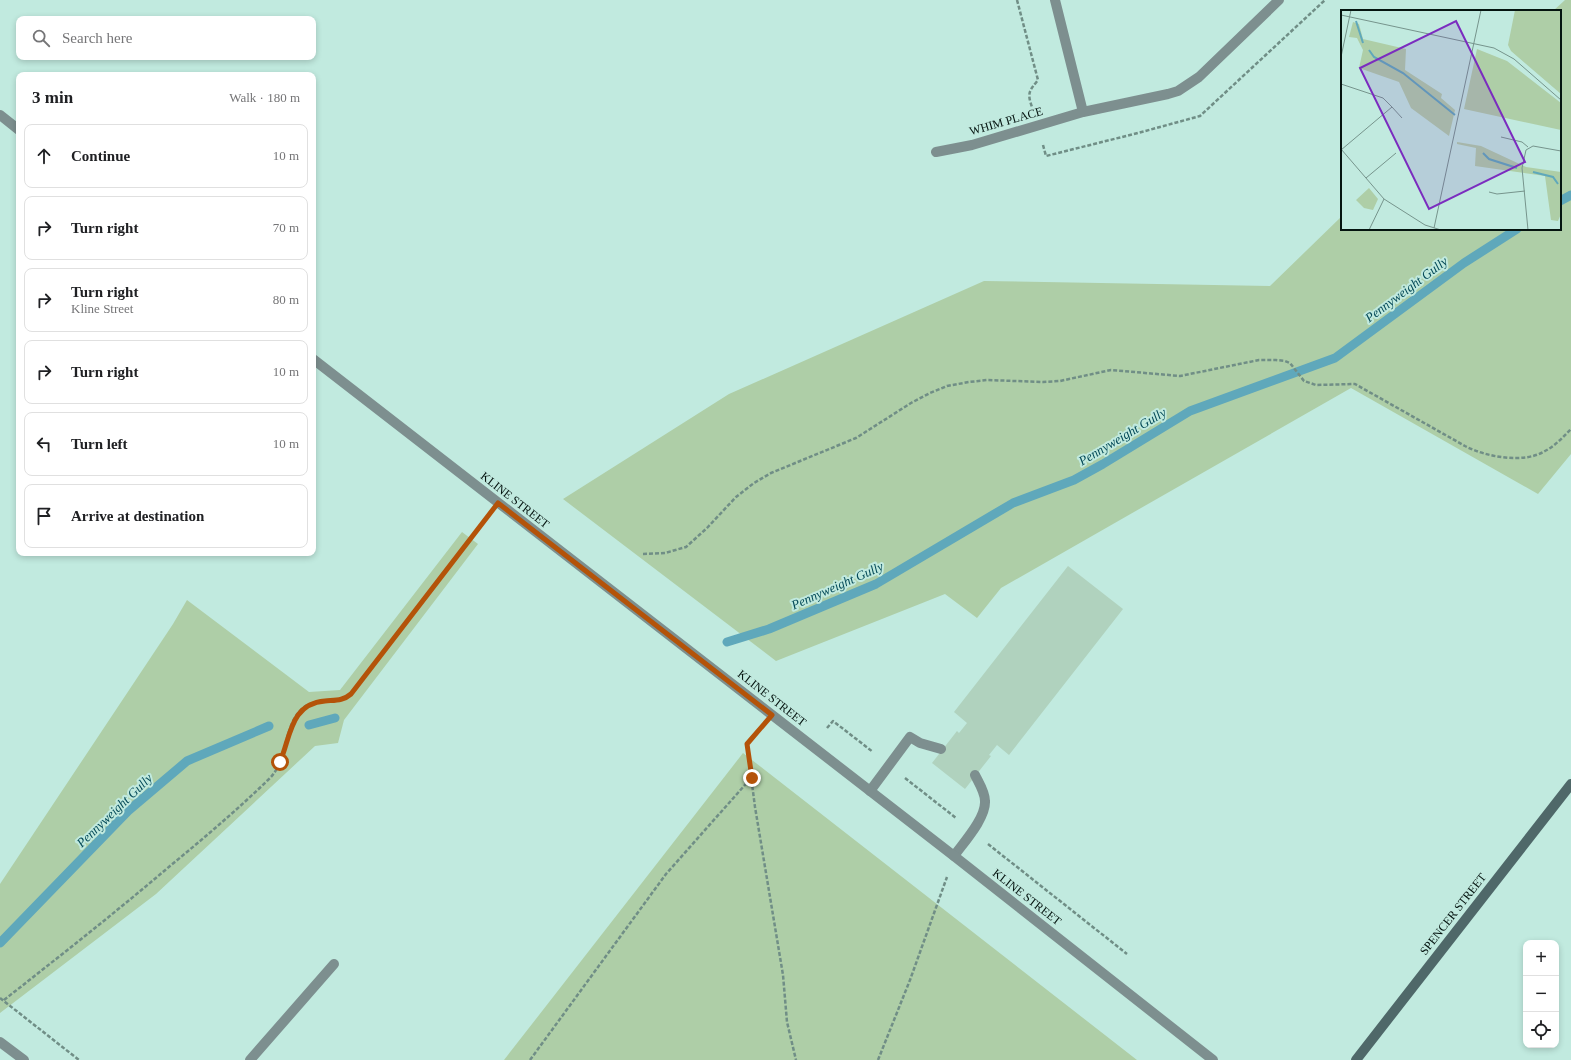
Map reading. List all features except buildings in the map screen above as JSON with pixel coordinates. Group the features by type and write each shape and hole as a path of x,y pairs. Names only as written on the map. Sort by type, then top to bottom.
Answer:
{"street":[{"path":"1055,0 1083,112"},
{"name":"WHIM PLACE","path":"936,152 972,145 1083,112 1178,91 1199,77 1279,0"},
{"path":"0,115 16,128"},
{"name":"KLINE STREET","path":"316,361 954,856 1213,1060"},
{"path":"870,791 910,737 920,743 941,749"},
{"path":"954,856 978,822 985,805 985,798 975,775"},
{"name":"SPENCER STREET","path":"1356,1060 1571,784"},
{"path":"250,1060 334,964"},
{"path":"0,1042 24,1060"}],"path":[{"path":"1017,0 1038,80 1029,91 1028,97 1037,126"},
{"path":"643,554 665,553 686,547 707,528 736,497 754,483 771,473 856,438 911,403 947,386 969,382 987,380 1043,382 1060,381 1111,370 1180,376 1258,360 1285,361 1294,367 1304,381 1316,385 1355,384 1470,448 1487,454 1522,458 1537,455 1552,447 1571,429"},
{"path":"4,1000 106,920 201,840 269,780 279,767 292,724 301,710 315,702 342,699 351,694 498,503"},
{"path":"772,715 747,744 755,807 783,974 787,1022 796,1060"},
{"path":"530,1060 666,874 752,778"},
{"path":"878,1060 910,980 954,856"},
{"path":"0,998 80,1060"}],"green space":[{"path":"1565,0 1571,0 1571,454 1538,494 1351,388 1001,588 977,618 945,594 776,661 563,499 729,394 984,281 1270,286 1341,217 1341,230 1561,230 1561,10 1554,10"},
{"path":"462,532 478,544 344,720 338,743 315,746 156,894 0,1013 0,884 173,624 187,600 309,692 340,690"},
{"path":"743,753 1137,1060 504,1060"}],"waterway":[{"name":"Pennyweight Gully","path":"1561,200 1571,195"},
{"name":"Pennyweight Gully","path":"727,642 769,629 876,584 1013,503 1074,480 1190,411 1335,358 1464,263 1515,230"},
{"name":"Pennyweight Gully","path":"309,725 335,718"},
{"name":"Pennyweight Gully","path":"0,943 128,811 187,761 269,726"}],"route":[{"path":"280,762 292,724 301,710 315,702 342,699 351,694 498,503 772,715 747,744 752,778"}]}
